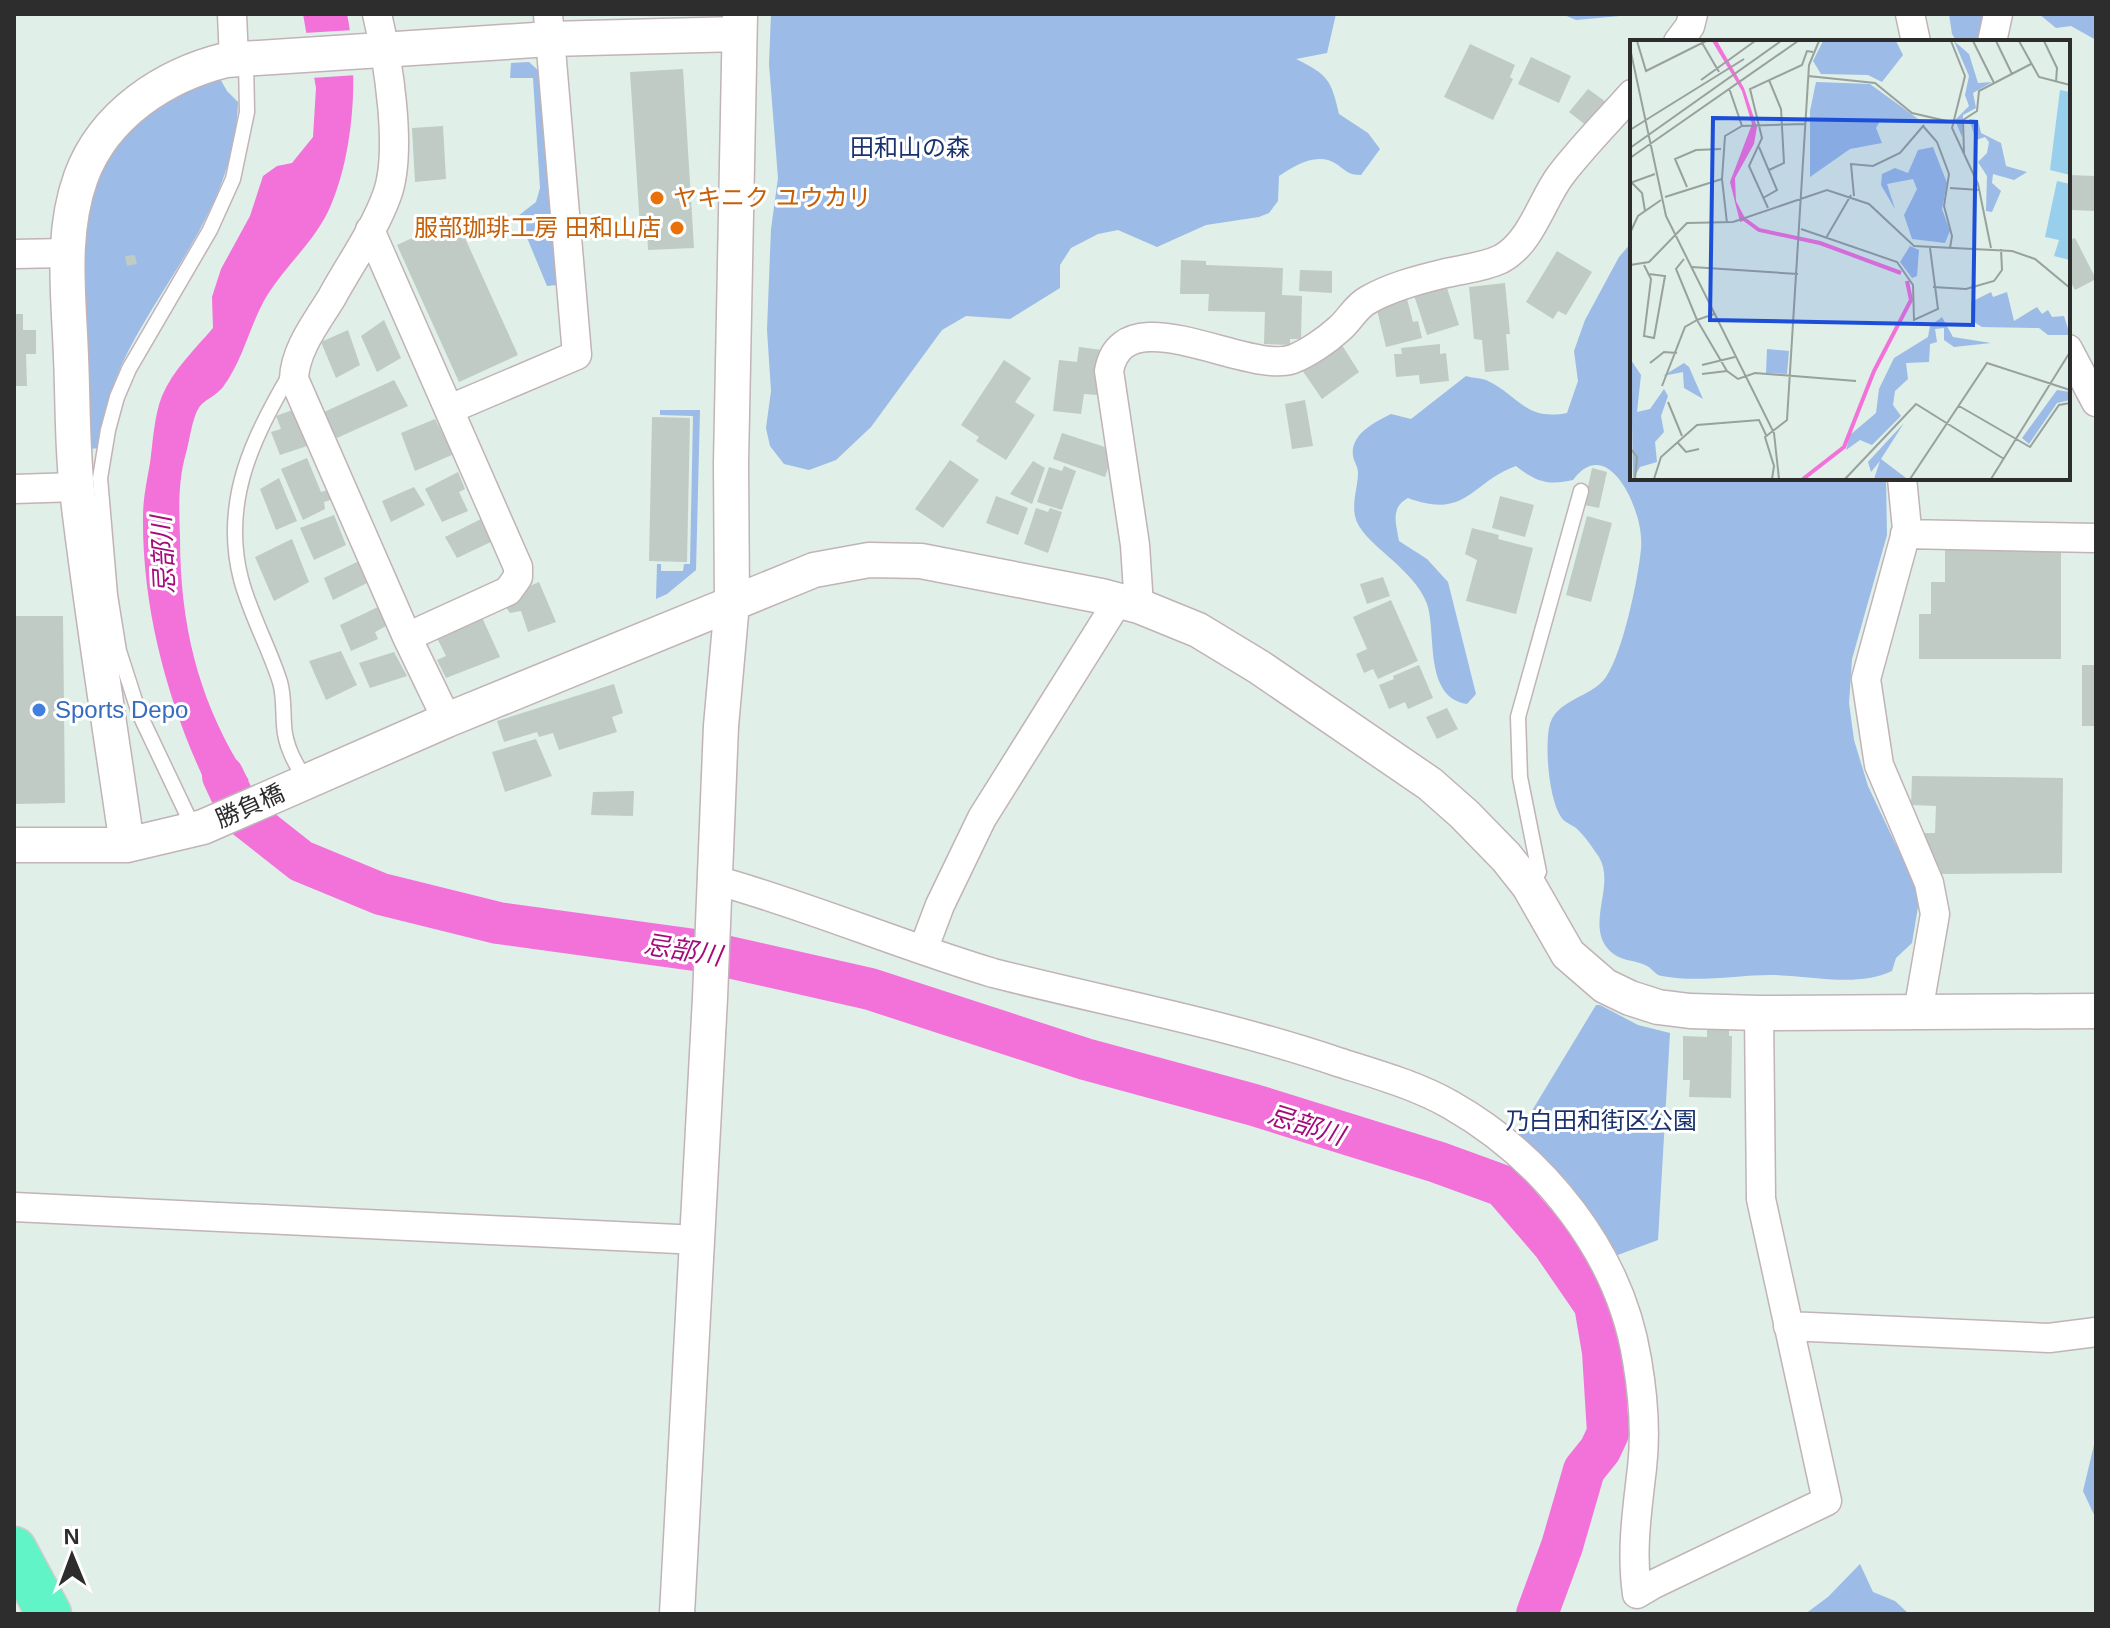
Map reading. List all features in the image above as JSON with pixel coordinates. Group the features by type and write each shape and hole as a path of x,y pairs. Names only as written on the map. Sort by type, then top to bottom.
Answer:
{"street":[{"path":"232,14 242,58"},
{"path":"377,14 376,51 393,133 393,177 370,230 299,354 294,379 407,637 447,720"},
{"path":"1910,14 1916,40"},
{"path":"1992,40 1998,14"},
{"path":"127,845 77,487 67,253 72,207 82,174 98,145 120,117 142,97 199,67 242,58 376,51 549,26 740,24 732,603 721,726 710,998 677,1614"},
{"path":"450,409 577,355 549,26"},
{"path":"923,950 940,905 982,818 1128,604 1135,545 1109,371 1112,355 1122,344 1147,338 1195,343 1273,362 1290,360 1339,329 1359,305 1376,295 1504,257 1518,246 1562,174 1630,96"},
{"path":"370,230 518,567 518,577 508,591 407,637"},
{"path":"14,254 67,253"},
{"path":"2070,353 2096,402"},
{"path":"1902,480 1905,534 1866,679 1879,765 1929,883 1935,914 1918,1012"},
{"path":"14,489 77,487"},
{"path":"1905,534 2096,538"},
{"name":"勝負橋","path":"14,845 127,845 199,828 447,720 814,570 869,560 921,561 1128,604 1198,630 1247,659 1430,784 1464,814 1529,886 1568,954 1605,986 1630,998 1658,1007 1759,1013 2096,1011"},
{"path":"714,884 755,891 1008,977 1286,1044 1423,1091 1492,1132 1536,1169 1586,1231 1610,1274 1624,1312 1637,1358 1642,1402 1643,1466 1633,1562 1637,1594 1827,1501 1761,1199 1759,1013"},
{"path":"14,1207 698,1240"},
{"path":"1788,1326 2049,1338 2096,1332"}],"lane":[{"path":"199,828 139,713 119,651 110,595 100,478 108,430 129,369 210,230 233,179 247,112 242,58"},
{"path":"294,367 250,453 235,508 235,533 242,582 282,686 284,728 290,755 302,783"},
{"path":"1529,886 1539,872 1520,777 1518,717 1581,491"}],"green space":[{"name":"田和山の森","path":"771,14 1336,14 1327,53 1296,59 1322,74 1330,85 1339,114 1368,133 1380,149 1361,175 1351,174 1323,159 1307,161 1293,168 1279,176 1278,201 1269,213 1259,217 1206,225 1157,247 1118,230 1098,234 1071,248 1060,265 1060,288 1010,319 966,316 942,330 871,427 836,460 809,470 784,464 770,446 766,428 771,391 767,330 771,229 778,178 769,64"},
{"path":"1562,14 1642,14 1576,20"},
{"path":"1949,14 1989,14 1986,40 1956,40"},
{"path":"2039,14 2096,14 2096,40 2071,26 2056,28"},
{"path":"529,62 541,73 556,285 547,286 518,216 536,202 540,188 533,78 510,78 511,63"},
{"path":"219,77 238,102 234,140 224,175 194,240 121,366 110,396 99,448 90,449 82,221 105,159 146,110"},
{"path":"1630,244 1630,480 1886,480 1887,535 1852,659 1849,703 1854,740 1868,786 1895,843 1914,874 1919,901 1912,943 1896,958 1892,971 1848,980 1771,975 1676,978 1660,975 1647,966 1618,957 1602,940 1603,868 1585,838 1562,819 1557,809 1549,774 1548,749 1552,718 1606,677 1624,634 1633,597 1641,549 1640,526 1632,501 1611,471 1593,465 1573,480 1549,482 1536,479 1516,466 1456,502 1428,504 1408,498 1399,506 1396,522 1399,541 1427,559 1448,582 1476,694 1467,704 1453,699 1438,677 1430,616 1420,591 1411,578 1367,536 1355,516 1358,473 1353,448 1359,435 1391,414 1411,419 1466,376 1486,380 1531,410 1567,413 1578,381 1574,351 1585,320 1619,257"},
{"path":"660,410 700,410 696,570 667,594 656,599 657,564 661,564 661,571 683,571 684,564 690,564 693,416 660,415"},
{"name":"乃白田和街区公園","path":"1596,1005 1638,1025 1670,1033 1658,1240 1615,1256 1594,1217 1568,1182 1518,1134"},
{"path":"2096,1445 2096,1519 2083,1491"},
{"path":"1860,1564 1873,1592 1895,1601 1909,1614 1805,1614 1828,1597"}],"water":[{"path":"303,14 347,14 353,60 352,111 339,184 325,217 268,294 230,376 221,390 197,411 180,484 181,576 192,649 214,717 249,781 272,813 231,833 195,759 156,640 144,558 144,503 155,420 162,396 178,369 213,328 212,297 221,269 250,216 263,176 277,166 292,163 313,137 316,88"}],"pier":[{"path":"354,30 358,75 311,78 304,33"},
{"path":"251,779 274,809 225,831 208,799"}],"building":[{"path":"1470,44 1515,65 1510,77 1513,79 1493,120 1444,97"},
{"path":"1531,57 1571,76 1559,103 1518,84"},
{"path":"683,69 694,248 648,250 647,227 640,227 630,72"},
{"path":"1588,89 1606,102 1587,126 1569,112"},
{"path":"443,126 446,179 415,182 412,128"},
{"path":"2070,175 2096,176 2096,211 2072,210"},
{"path":"451,220 455,229 460,227 518,355 459,382 397,245"},
{"path":"2075,238 2096,279 2075,290 2070,281 2070,240"},
{"path":"1557,251 1592,272 1566,315 1558,311 1553,319 1526,302"},
{"path":"135,255 137,264 127,266 125,256"},
{"path":"1181,260 1206,261 1206,265 1283,268 1282,295 1302,296 1301,339 1290,339 1290,345 1264,344 1265,312 1208,311 1209,294 1180,294"},
{"path":"1300,270 1332,271 1332,293 1299,291"},
{"path":"1505,283 1510,334 1506,334 1509,370 1485,372 1482,340 1474,339 1469,287"},
{"path":"1446,285 1459,325 1427,335 1414,295"},
{"path":"1407,299 1413,322 1418,321 1422,338 1386,347 1376,306"},
{"path":"14,314 23,314 23,330 36,330 36,354 26,354 27,386 14,386"},
{"path":"384,320 401,358 377,372 361,336"},
{"path":"348,330 360,365 336,378 321,342"},
{"path":"1340,342 1359,372 1322,399 1302,370"},
{"path":"1440,344 1440,354 1446,353 1449,381 1420,384 1419,375 1396,377 1394,354 1402,354 1401,348"},
{"path":"1079,347 1102,350 1098,395 1084,394 1081,414 1053,411 1059,360 1077,362"},
{"path":"1004,360 1031,378 1015,402 1035,415 1006,460 976,441 979,437 961,425"},
{"path":"394,380 408,406 337,438 322,413"},
{"path":"1305,400 1313,446 1292,449 1285,404"},
{"path":"295,409 310,445 280,455 271,432 281,429 276,416"},
{"path":"652,417 690,418 687,562 649,561"},
{"path":"435,419 454,454 415,471 401,433"},
{"path":"1062,433 1114,450 1105,477 1053,459"},
{"path":"307,458 321,492 335,488 337,498 324,502 325,509 303,520 281,469"},
{"path":"950,460 979,480 943,528 915,509"},
{"path":"1033,461 1045,468 1032,504 1010,494"},
{"path":"1064,466 1076,471 1062,510 1037,502 1049,467 1062,471"},
{"path":"1592,468 1607,472 1599,508 1584,505"},
{"path":"458,472 465,489 459,492 468,511 442,522 425,489"},
{"path":"279,478 297,521 276,530 260,489"},
{"path":"414,487 425,505 391,522 382,501"},
{"path":"996,496 1028,508 1018,535 986,523"},
{"path":"1500,496 1534,505 1525,537 1492,528"},
{"path":"1036,508 1062,512 1048,553 1024,544"},
{"path":"334,515 346,545 314,560 300,528"},
{"path":"1587,516 1612,523 1591,602 1566,595"},
{"path":"483,518 495,540 457,558 445,537"},
{"path":"1472,528 1533,548 1516,614 1466,601 1477,560 1465,554"},
{"path":"292,539 309,582 274,601 255,557"},
{"path":"1945,550 2061,550 2061,659 1919,659 1919,614 1931,614 1931,582 1945,582"},
{"path":"361,560 369,582 333,600 324,578"},
{"path":"1383,577 1390,596 1367,604 1360,584"},
{"path":"539,582 556,622 528,632 521,611 510,613 500,599"},
{"path":"1391,600 1418,661 1378,679 1373,669 1364,673 1356,654 1367,649 1353,617"},
{"path":"378,607 388,625 375,632 378,639 351,651 340,625"},
{"path":"480,613 500,657 446,678 437,660 446,656 434,632"},
{"name":"Sports Depo","path":"14,616 63,616 65,803 14,804"},
{"path":"341,651 357,685 326,700 309,661"},
{"path":"394,652 407,676 370,688 359,663"},
{"path":"1419,665 1433,698 1408,709 1405,702 1389,709 1379,685"},
{"path":"2082,665 2096,665 2096,726 2082,726"},
{"path":"614,684 623,713 612,717 617,732 559,750 553,733 539,737 537,732 504,742 497,721"},
{"path":"1447,708 1458,729 1437,739 1426,717"},
{"path":"536,739 552,776 505,792 492,752"},
{"path":"1912,776 2063,778 2062,873 1940,874 1941,870 1932,870 1919,833 1935,833 1936,806 1911,805"},
{"path":"634,791 633,816 591,815 593,792"},
{"path":"1707,1030 1729,1030 1729,1036 1732,1036 1731,1098 1689,1097 1690,1080 1683,1080 1683,1036 1707,1037"}],"waterway":[{"name":"忌部川","path":"223,776 240,813 301,861 381,894 498,923 702,951 870,989 1085,1059 1254,1105 1437,1162 1503,1186 1553,1244 1595,1305 1603,1352 1608,1433 1600,1450 1584,1470 1562,1546 1537,1614"}],"place":[{"name":"ヤキニク ユウカリ","path":"657,198"},
{"name":"服部珈琲工房 田和山店","path":"677,228"},
{"name":"Sports Depo","path":"39,710"}]}
